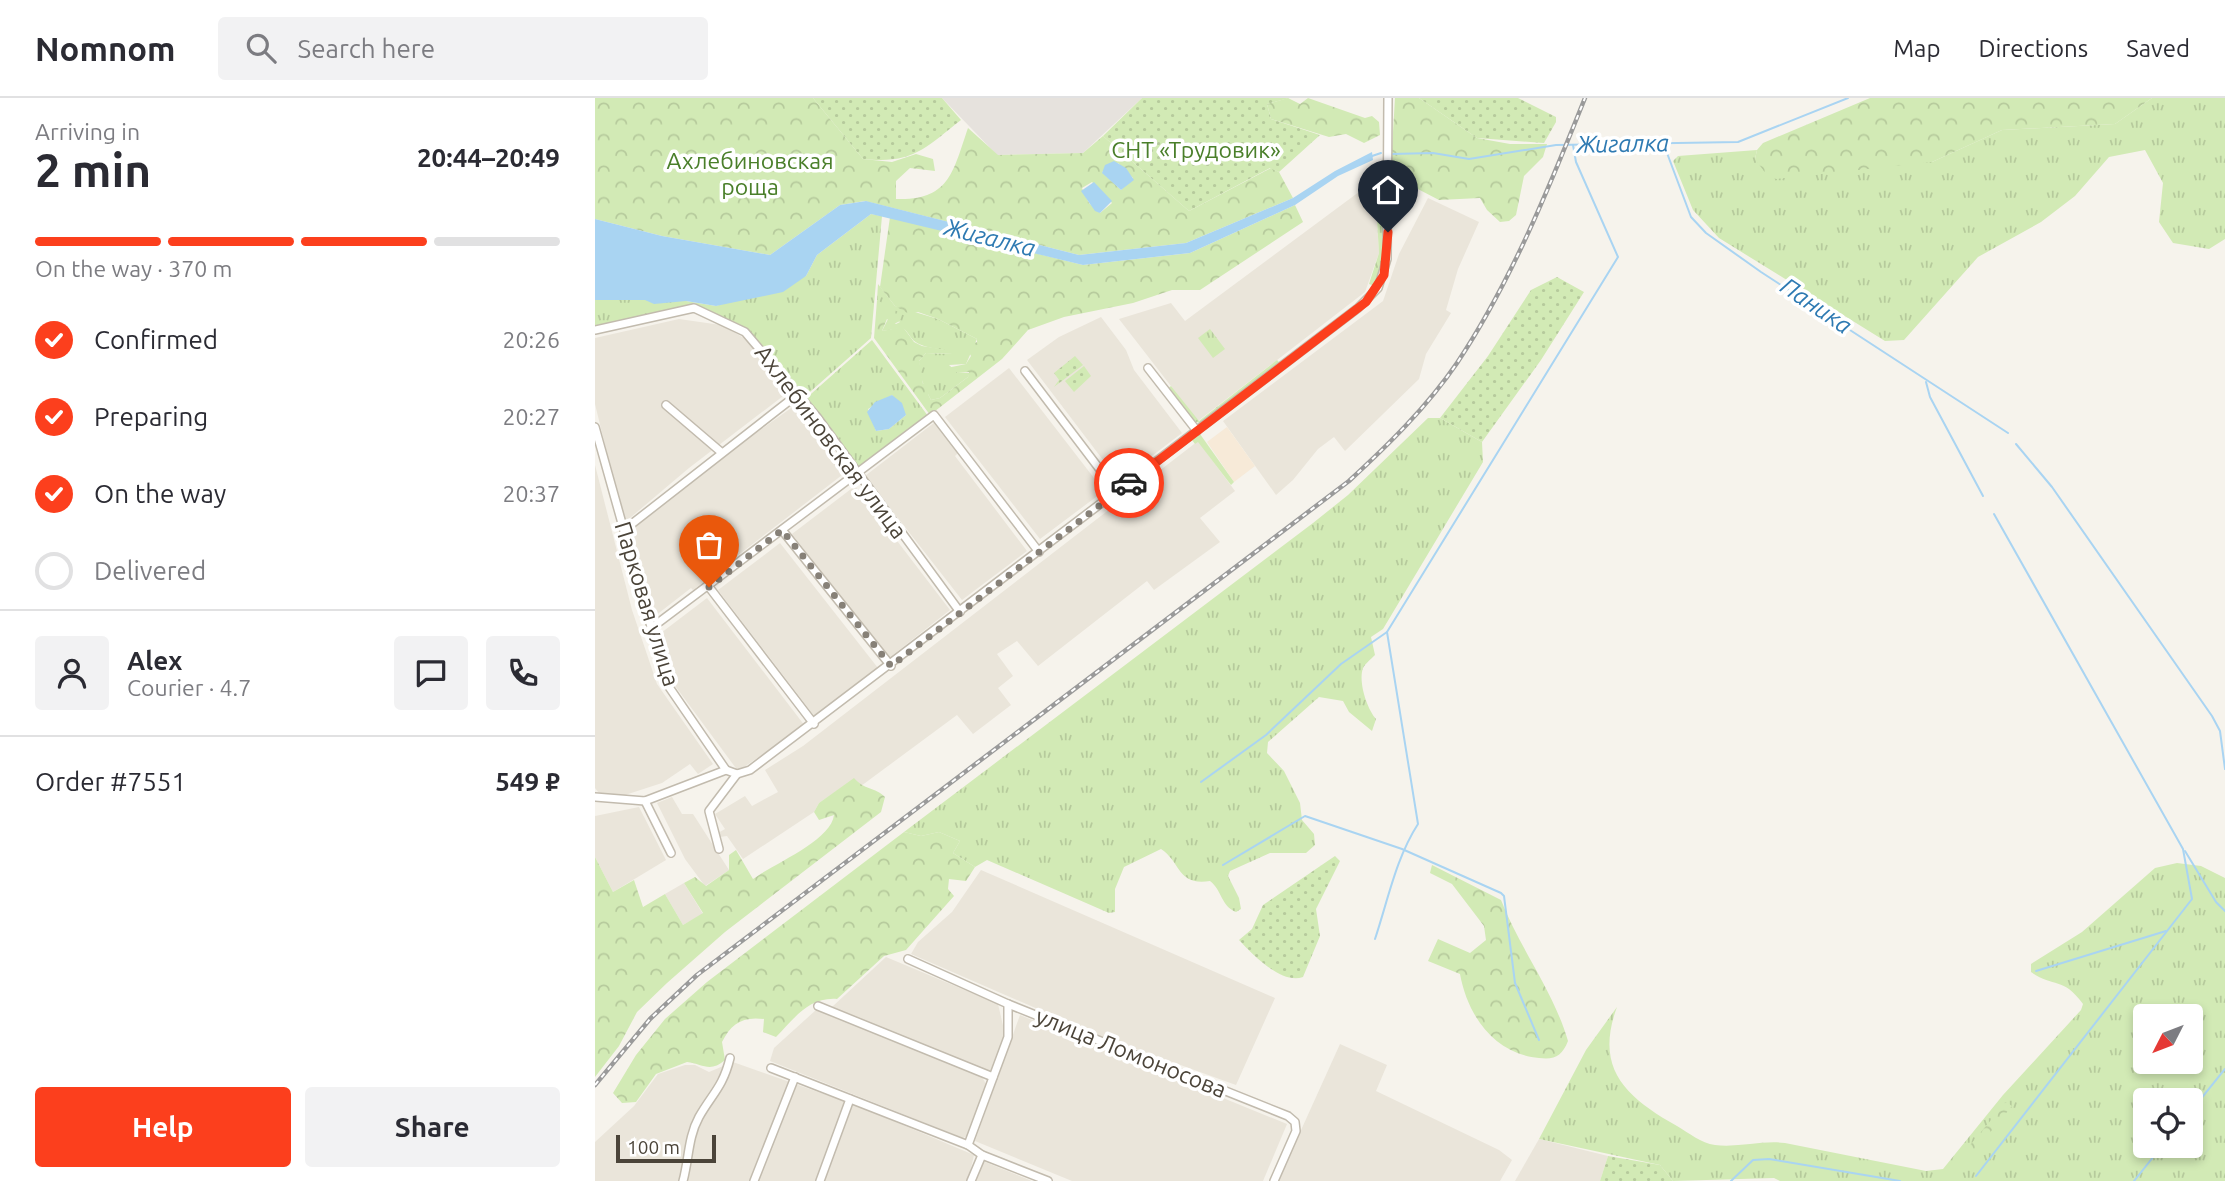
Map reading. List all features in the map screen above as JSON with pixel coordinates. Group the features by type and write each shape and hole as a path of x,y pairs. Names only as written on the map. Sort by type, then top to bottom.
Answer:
{"street":[{"path":"719,849 709,811 737,774 750,770 891,666 1358,309 1378,288 1387,259 1388,98"},
{"name":"Ахлебиновская улица","path":"595,330 687,309 701,310 730,323 755,341 798,394 960,612"},
{"path":"1148,368 1197,432"},
{"path":"1025,371 1117,492"},
{"path":"624,530 798,394"},
{"path":"666,405 721,452"},
{"path":"650,629 934,415 1039,552"},
{"name":"Парковая улица","path":"595,427 667,684 726,770"},
{"path":"782,530 891,666"},
{"path":"709,587 814,724"},
{"path":"595,797 645,801 726,770 737,774"},
{"path":"645,801 671,853"},
{"name":"улица Ломоносова","path":"908,959 1008,1004 1288,1116 1295,1122 1296,1131 1274,1181"},
{"path":"968,1145 1009,1037 1008,1004"},
{"path":"818,1006 993,1077"},
{"path":"683,1181 690,1139 700,1114 713,1099 726,1073 730,1058"},
{"path":"771,1068 968,1145 982,1155 1048,1181"},
{"path":"754,1181 795,1077"},
{"path":"820,1181 850,1098"},
{"path":"971,1181 982,1155"}],"shaded area":[{"path":"942,98 1142,98 1083,153 997,155"},
{"path":"1367,186 1375,187 1379,253 1365,292 1198,421 1119,319 1171,303 1185,321"},
{"path":"1428,198 1479,222 1458,269 1446,310 1451,313 1426,354 1419,379 1345,451 1334,437 1318,449 1293,480 1276,495 1223,421 1383,301 1399,254"},
{"path":"1101,317 1126,350 1134,370 1182,433 1119,481 1027,360 1059,337"},
{"path":"679,319 721,325 746,339 787,393 689,468 624,523 595,404 595,338"},
{"path":"1009,368 1104,491 1040,539 945,417"},
{"path":"794,406 846,472 693,590 691,588 655,616 650,615 628,533 732,450"},
{"path":"935,422 958,453 955,456 1027,551 962,600 865,476"},
{"path":"1227,427 1255,466 1234,482 1207,442"},
{"path":"1198,441 1235,491 1200,518 1220,542 1154,590 1147,581 1038,666 1017,641 997,654 1013,676 998,688 1011,705 973,734 957,715 861,786 854,779 819,803 814,812 743,859 727,836 720,837 718,833 725,829 715,814 745,796 752,806 778,792 765,770 803,746"},
{"path":"595,465 632,610 657,684 713,764 698,774 690,764 662,783 622,796 599,793 595,788"},
{"path":"855,486 950,610 889,658 792,534"},
{"path":"780,543 878,668 815,717 718,590"},
{"path":"707,598 805,726 738,771 667,675 657,636"},
{"path":"672,797 682,814 693,814 729,870 705,886 685,859 657,803"},
{"path":"639,807 666,860 613,892 595,857 595,816"},
{"path":"981,870 1275,998 1236,1085 1100,1036 911,954 918,942 952,912"},
{"path":"684,883 703,914 683,925 665,894"},
{"path":"886,957 998,1004 1005,1034 991,1073 832,1007"},
{"path":"816,1010 982,1077 986,1084 967,1136 963,1138 770,1061 774,1048"},
{"path":"1020,1015 1287,1124 1263,1181 1072,1181 975,1141"},
{"path":"1340,1044 1387,1065 1376,1091 1499,1150 1512,1160 1500,1181 1278,1181"},
{"path":"733,1062 858,1106 974,1155 968,1181 595,1181 595,1142 634,1106 658,1074 685,1065 695,1065 709,1072"},
{"path":"1539,1139 1608,1156 1600,1181 1515,1181"},
{"path":"985,1162 1032,1181 976,1181 981,1163"}],"green space":[{"name":"Ахлебиновская роща","path":"595,98 813,98 863,159 892,162 916,154 933,159 935,171 910,168 896,181 896,199 928,195 939,189 953,170 968,128 998,155 1083,153 1103,136 1189,211 1271,168 1279,172 1293,198 1186,243 1079,255 865,201 840,205 770,255 662,236 595,219","holes":["1118,163 1133,178 1121,190 1102,172","1092,182 1112,203 1100,213 1089,203 1082,188"]},
{"path":"813,98 942,98 961,120 927,146 906,157 863,159"},
{"name":"СНТ «Трудовик»","path":"1142,98 1289,98 1267,104 1271,119 1320,135 1279,172 1270,168 1189,211 1103,136"},
{"path":"1288,98 1300,104 1308,98 1365,118 1372,116 1379,122 1380,135 1364,143 1346,134 1329,137 1271,119 1267,104"},
{"path":"1395,98 1419,98 1477,138 1510,144 1547,144 1543,157 1524,176 1516,215 1509,221 1500,222 1487,210 1480,198 1439,200 1414,187 1397,184 1391,166"},
{"path":"1419,98 1518,98 1556,117 1556,122 1544,143 1477,138"},
{"path":"1870,98 2152,98 2115,124 2002,130 1932,162 1776,179 1766,174 1755,159 1757,150 1763,143"},
{"path":"2152,98 2225,98 2225,239 2209,249 2173,243 2159,222 2163,183 2145,150 2109,157 2075,196 2041,222 1978,257 1904,340 1885,341 1719,238 1693,210 1673,161 1678,156 1757,150 1755,159 1932,162 2002,130 2115,124"},
{"path":"1375,187 1382,188 1385,238 1382,263 1374,286 1369,284 1379,253"},
{"name":"Ахлебиновская роща","path":"1295,205 1303,222 1200,290 1172,290 1133,303 1064,317 1028,330 1002,359 930,415 874,338 877,300 900,313 900,321 894,324 887,319 882,331 903,327 914,342 922,346 953,351 953,354 926,353 919,361 923,384 929,380 933,383 932,392 928,394 931,400 940,398 968,377 969,372 958,373 947,368 966,364 971,356 966,347 977,342 977,339 938,319 918,312 909,314 895,306 880,287 890,217 1083,265 1190,253"},
{"path":"871,214 882,216 871,338 802,399 750,332 698,307 669,309 595,329 595,300 599,298 686,301 716,306 806,276 817,255"},
{"path":"1557,277 1584,292 1541,360 1482,442 1440,418 1488,356 1531,290"},
{"path":"878,284 895,306 938,319 977,339 966,364 949,365 958,373 970,373 968,377 940,398 931,400 921,377 919,361 926,353 953,354 919,344 903,328 882,331 888,319 896,324 900,322 877,300"},
{"path":"1210,329 1225,349 1213,358 1198,338"},
{"path":"872,340 928,416 854,470 803,401","holes":["892,395 906,415 889,429 876,431 868,409"]},
{"path":"1075,356 1083,365 1054,387 1059,380 1054,373"},
{"path":"1277,360 1280,363 1200,423 1193,421 1167,389 1171,386 1199,421"},
{"path":"1084,366 1091,376 1074,392 1065,381"},
{"path":"1428,418 1440,418 1482,442 1483,462 1383,629 1371,637 1375,655 1363,668 1362,680 1367,702 1376,719 1372,731 1349,712 1343,701 1319,697 1268,742 1267,753 1284,771 1300,803 1302,820 1314,834 1315,845 1306,853 1270,853 1230,871 1228,876 1239,898 1241,909 1236,912 1231,909 1210,881 1199,882 1185,876 1161,849 1124,867 1115,889 1115,912 1109,913 987,860 975,867 953,853 960,841 939,832 921,836 904,832 1313,523 1348,495"},
{"path":"1200,434 1234,482 1231,485 1198,442 1195,444 1192,440"},
{"path":"854,778 885,797 881,812 725,932 667,983 637,1012 619,1046 595,1077 595,857 613,892 634,880 643,907 665,894 683,925 703,913 684,883 695,877 706,886 729,870 729,855 736,850 753,879 800,851 823,834 834,815 819,820 814,812 819,803"},
{"path":"904,832 921,836 939,832 960,841 953,853 975,867 966,881 949,879 948,889 954,896 906,950 884,956 837,999 827,999 802,1010 776,1037 763,1032 764,1019 743,1020 729,1030 722,1042 725,1060 720,1064 706,1067 687,1062 656,1074 636,1102 622,1103 613,1093 636,1055 665,1019 707,982"},
{"path":"1335,856 1340,861 1316,909 1320,936 1303,977 1286,977 1277,973 1239,940 1252,929 1263,905"},
{"path":"2177,863 2201,866 2225,878 2225,1181 1780,1181 1774,1178 1673,1181 1660,1165 1539,1139 1586,1050 1617,1007 1611,1029 1610,1048 1612,1064 1619,1079 1643,1104 1700,1140 1724,1146 1785,1143 1926,1171 1943,1169 2003,1095 2081,1010 2083,1004 2070,989 2031,972 2031,964 2082,932 2155,868"},
{"path":"1432,865 1501,900 1562,1022 1568,1041 1557,1056 1545,1058 1523,1055 1497,1041 1477,1018 1460,974 1428,961 1438,939 1470,953 1486,940 1484,926 1452,884 1430,873"},
{"path":"2006,1102 2012,1106 1962,1166 1959,1164 1961,1156"},
{"path":"1608,1156 1660,1165 1673,1181 1600,1181"}],"water":[{"path":"1372,152 1373,160 1338,176 1295,205 1190,253 1083,265 871,214 817,255 806,276 783,292 716,306 686,301 654,304 645,300 595,300 595,219 662,236 770,255 840,205 866,201 1079,255 1186,243 1293,198 1335,171"},
{"path":"1114,161 1126,168 1134,180 1121,190 1102,173 1105,165"},
{"path":"1094,182 1112,201 1100,213 1095,211 1081,191"},
{"path":"892,395 902,403 906,415 889,429 876,431 867,412 875,402"}],"waterway":[{"name":"Жигалка","path":"1391,154 1433,153 1469,159 1556,145 1738,142 1848,98"},
{"path":"1375,939 1398,865 1418,824 1387,632 1618,257 1576,162 1573,145"},
{"name":"Паника","path":"1664,145 1691,217 1706,233 1761,272 2008,433"},
{"name":"Жигалка","path":"1372,156 1381,153"},
{"path":"1926,382 1930,397 1983,496"},
{"name":"Паника","path":"2016,444 2052,487 2212,716 2220,731 2225,769"},
{"path":"1976,1176 2192,899 2183,849 1994,514"},
{"path":"1201,782 1266,735 1341,664 1387,632"},
{"path":"1223,865 1305,816 1402,849 1501,893 1504,896 1515,983 1539,1040"},
{"path":"2185,851 2216,902 2225,911"},
{"path":"2036,971 2166,931"},
{"path":"2203,1096 2225,1069"},
{"path":"2134,1181 2152,1158"},
{"name":"Паника","path":"1731,1181 1753,1160 1769,1159 1900,1181"}],"railway":[{"path":"595,1085 650,1019 697,975 1349,481 1392,439 1445,379 1477,332 1512,267 1543,200 1585,98"}],"way so far":[{"path":"709,587 782,530 891,666 1129,483"}],"route":[{"path":"1129,483 1366,302 1378,288 1384,275 1388,232"}]}
